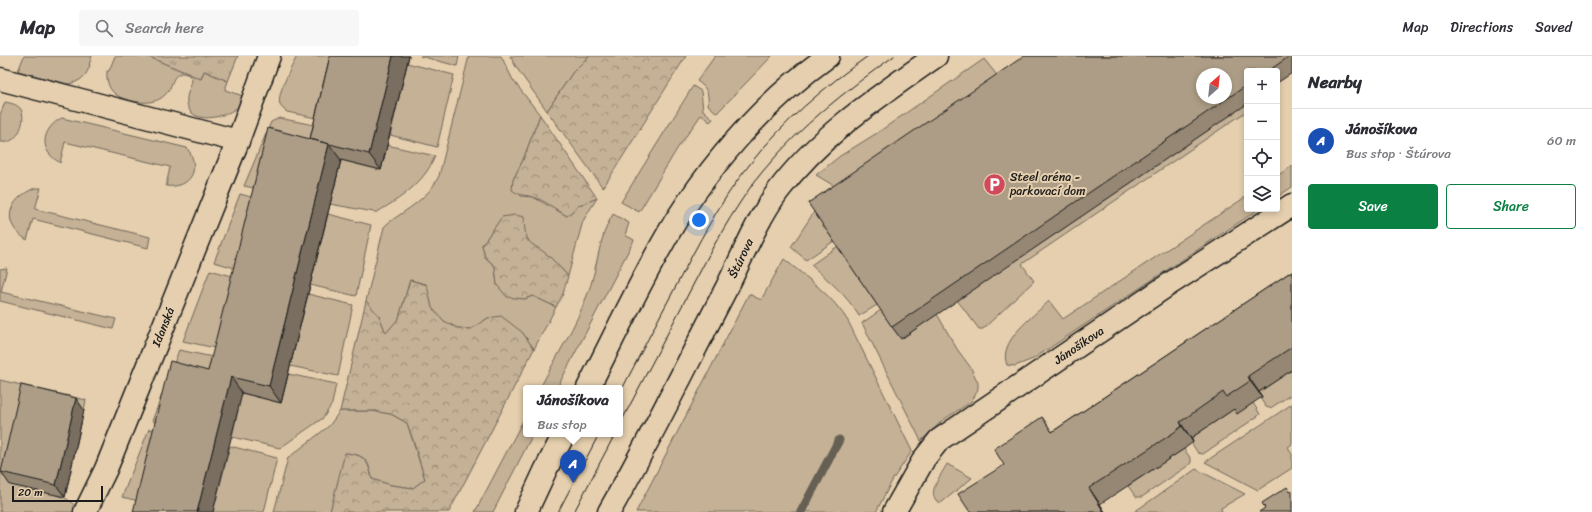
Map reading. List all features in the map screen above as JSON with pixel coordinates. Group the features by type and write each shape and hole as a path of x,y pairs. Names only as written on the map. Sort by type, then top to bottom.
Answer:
{"street":[{"name":"Idanská","path":"85,512 106,469 238,141 269,56"},
{"path":"590,385 658,252 696,191 727,151 754,120 784,92 828,56"},
{"name":"Štúrova","path":"609,512 724,293 763,215 778,192 806,158 832,133 868,104 936,56"},
{"path":"0,79 238,141"},
{"name":"Jánošíkova","path":"894,512 924,459 939,440 1171,283 1292,205"},
{"path":"526,512 563,437"}],"green space":[{"path":"24,56 92,56 87,73 76,82 68,84 18,71"},
{"path":"115,56 147,56 201,79 204,71 228,81 225,90 246,97 242,104 225,114 205,118 196,116 190,111 187,102 187,96 192,80 189,75 183,73 175,77 168,91 158,100 152,102 132,101 116,95 109,86 107,71 109,71"},
{"path":"147,56 238,56 228,81 204,71 201,79"},
{"path":"297,56 346,56 330,121 287,112 280,105 279,100 282,88"},
{"path":"420,56 459,56 457,66"},
{"path":"469,56 501,56 513,80 540,115 523,160 513,180 521,196 533,197 567,216 578,206 597,198 583,221 568,276 549,256 530,243 524,232 502,217 482,245 485,257 495,266 497,285 524,299 533,296 556,307 534,349 522,332 488,318 471,329 457,328 444,321 432,308 426,284 410,280 399,318 386,334 379,316 366,301 384,227 423,197 435,184 439,176"},
{"path":"510,56 589,56 573,72 547,111"},
{"path":"589,56 686,56 603,188 547,111 573,72"},
{"path":"715,56 772,56 717,113 708,105 707,91 697,81"},
{"path":"984,59 1000,79 836,187 816,175 840,156 877,133"},
{"path":"407,63 454,75 437,147 390,135"},
{"path":"693,86 701,91 703,110 713,119 710,122 701,115 677,149 639,212 621,202"},
{"path":"5,102 20,108 23,121 14,139 8,142 0,142 0,115"},
{"path":"1244,105 1244,113 1022,264 1034,281 983,329 979,329 957,300"},
{"path":"540,115 597,198 578,206 567,216 542,200 520,194 512,190 513,180 523,160"},
{"path":"62,118 187,148 194,163 192,176 188,181 182,184 166,186 170,167 65,142 60,163 49,154 46,147 45,137 53,124"},
{"path":"279,118 329,128 268,191 244,186 271,122"},
{"path":"387,145 435,156 425,174 411,189 377,212 330,204 341,160 381,170"},
{"path":"1292,166 1292,187 1280,195 1280,176 1280,174"},
{"path":"35,188 41,188 35,209 150,237 148,248 33,219 27,240 18,233 13,226 11,212 13,205 19,198"},
{"path":"240,194 266,201 249,272 214,262"},
{"path":"1244,198 1244,212 1254,212 1033,359 1015,366 1007,365 1005,356 1007,347 1012,338 1026,322 1049,301 1063,319"},
{"path":"816,209 817,215 834,241 806,260 791,247"},
{"path":"328,214 371,225 356,296 310,285"},
{"path":"613,214 629,223 625,235 634,240 559,385 542,385 572,329 583,305 591,283 601,243"},
{"path":"515,215 524,217 526,234 530,243 550,257 568,276 563,294 556,307 533,296 524,299 507,297 497,285 495,266 485,257 482,245 502,217"},
{"path":"838,246 877,305 859,316 843,295 811,265"},
{"path":"784,259 827,295 848,321 912,451 893,479 876,512 636,512 749,294 761,300"},
{"path":"7,268 1,292 116,319 113,329 0,301 0,269"},
{"path":"210,270 247,280 229,351 183,341"},
{"path":"410,280 427,285 432,308 444,321 457,328 471,329 488,318 501,316 522,332 534,349 449,512 330,512 345,453 361,457 369,467 372,479 391,485 413,488 425,479 407,423 391,414 372,411 340,411 366,301 379,316 386,333 399,318"},
{"path":"308,294 353,305 338,376 290,366"},
{"path":"881,310 901,339 937,314 957,349 971,368 978,383 977,392 971,402 943,420 921,441 862,323"},
{"path":"179,350 227,360 170,425 152,421"},
{"path":"1292,370 1292,394 1272,407 1266,407 1260,398 1262,397 1259,392"},
{"path":"288,374 336,384 332,404 323,418 280,448 232,437 242,393 281,403"},
{"path":"0,380 86,400 84,410 30,398 10,484 56,494 71,502 75,507 73,512 0,512"},
{"path":"1253,403 1260,414 1258,416 1203,454 1198,453 1192,444 1191,438 1234,409 1237,413"},
{"path":"1292,404 1292,444 1288,447 1292,454 1292,468 1258,490 1205,462"},
{"path":"340,411 372,411 391,414 407,423 425,479 413,488 391,485 372,479 369,467 362,457 346,453 330,512 274,512 288,458 329,426"},
{"path":"523,421 523,437 531,437 493,512 475,512"},
{"path":"149,429 168,433 151,504 122,497"},
{"path":"230,446 277,458 264,512 213,512"},
{"path":"1184,449 1191,459 1189,465 1142,497 1136,497 1128,486"},
{"path":"947,464 972,478 941,503 936,500 934,491 935,485"},
{"path":"1196,469 1245,494 1221,508 1222,512 1134,512"}],"building":[{"path":"330,56 393,56 369,154 310,139"},
{"name":"Steel aréna - parkovací dom","path":"1024,56 1290,56 1272,68 1244,68 1244,87 1232,95 1232,68 1196,68 1196,104 1219,104 892,327 808,203"},
{"path":"268,128 329,144 269,386 231,377 197,512 133,512 170,361 208,371"},
{"path":"1292,271 1292,347 1248,376 1250,381 1226,397 1223,392 1180,422 1182,426 1173,433 1089,488 1104,512 970,512 958,494 1004,465 994,449 1042,417 1052,432"},
{"path":"21,385 76,398 56,485 1,472"},
{"path":"1287,487 1290,492 1292,490 1292,512 1259,512 1265,508 1262,503"}],"waterway":[{"path":"801,512 839,440"}],"tram line":[{"path":"623,387 701,239 739,178 776,134 790,120 820,93 868,56"},
{"path":"623,418 713,247 749,189 778,154 809,123 842,95 894,56"},
{"path":"558,512 597,437"},
{"path":"574,512 613,437"}],"place":[{"name":"Steel aréna - parkovací dom","path":"995,184"},
{"name":"Jánošíkova","path":"573,483"}]}
